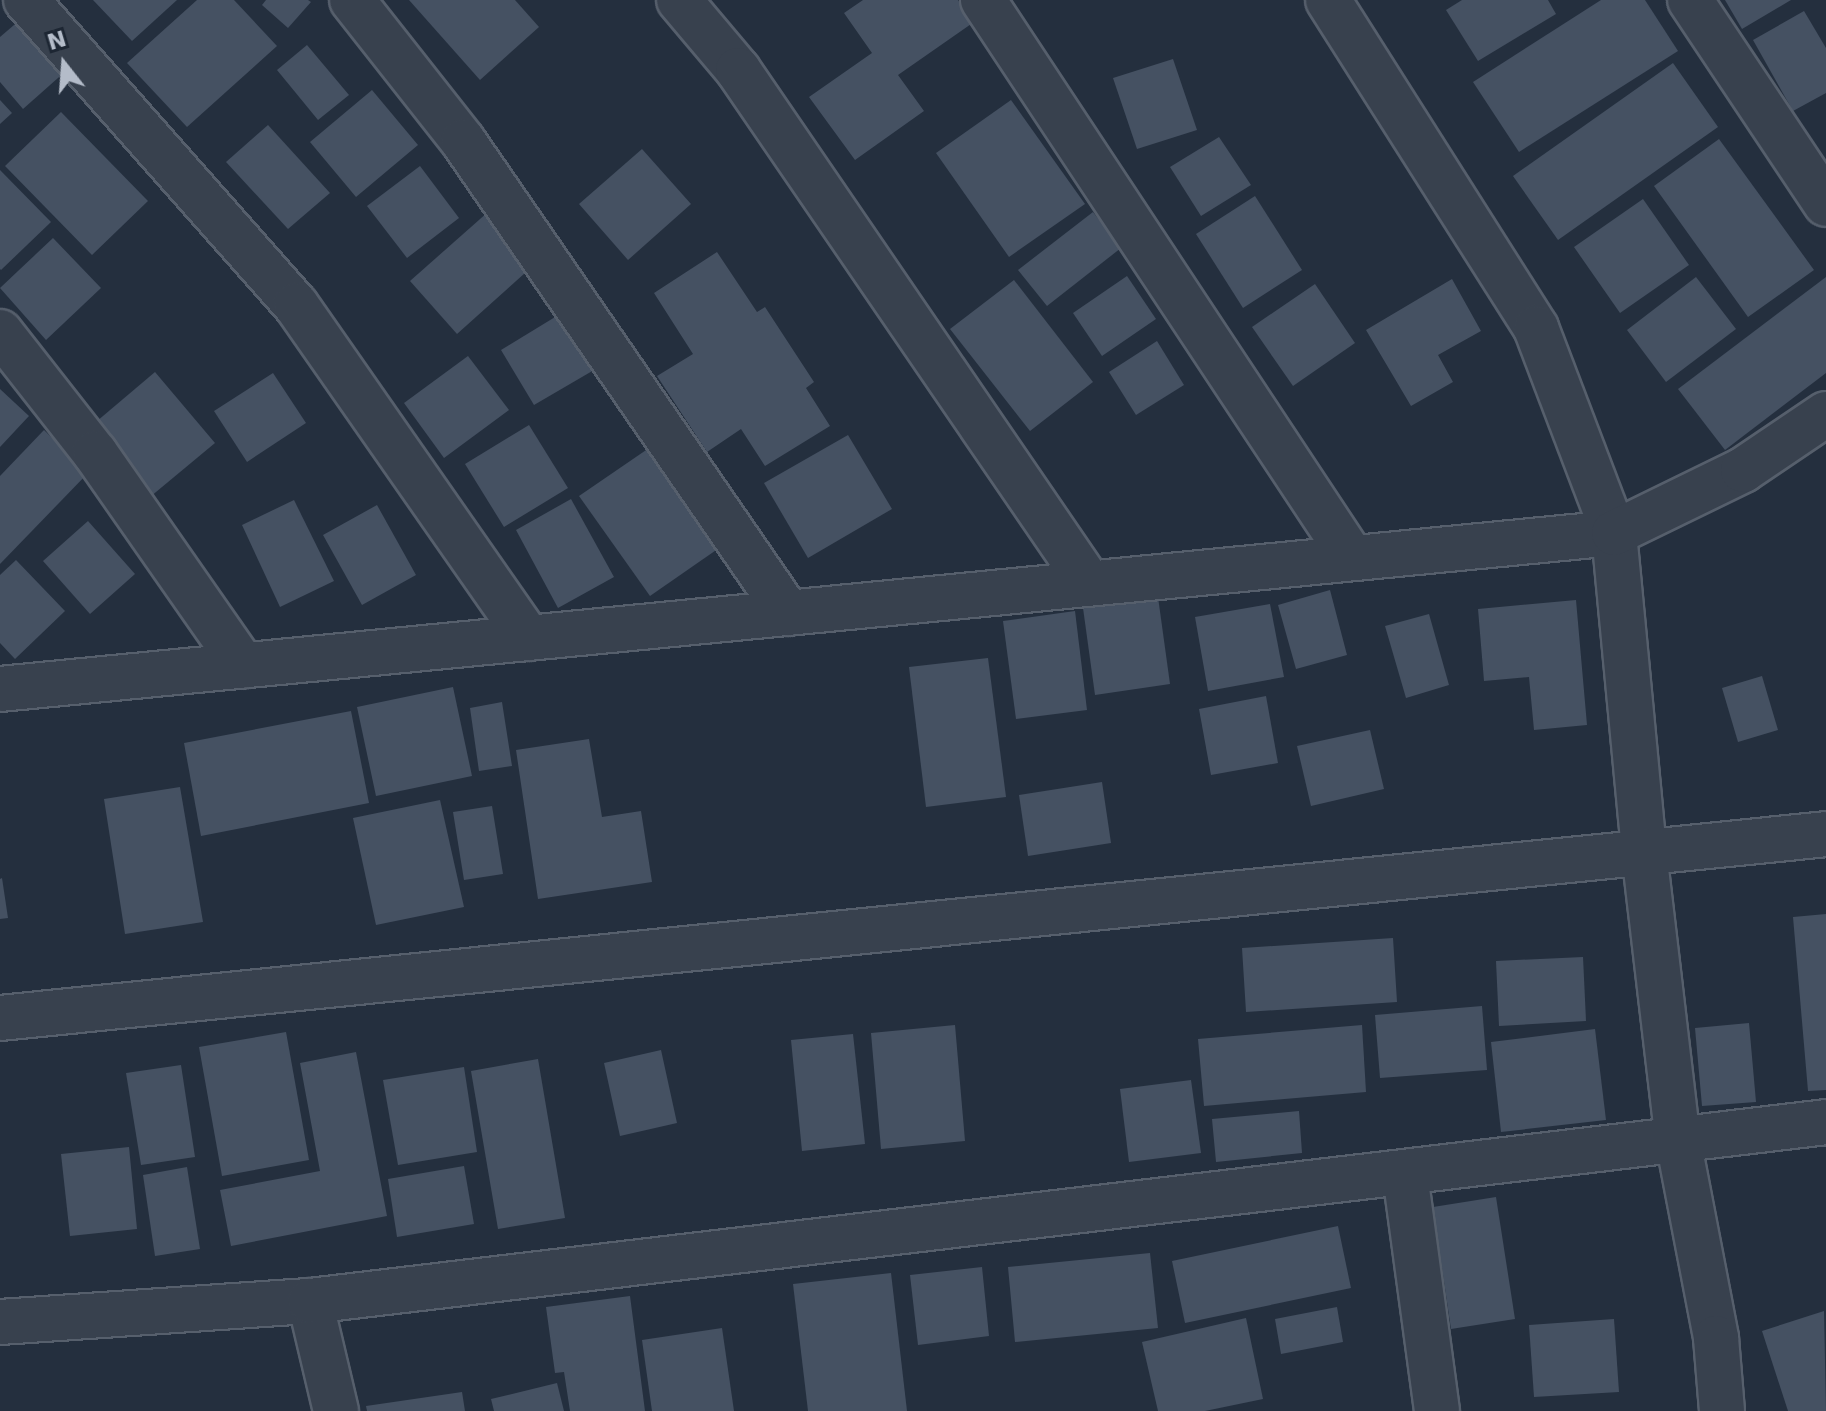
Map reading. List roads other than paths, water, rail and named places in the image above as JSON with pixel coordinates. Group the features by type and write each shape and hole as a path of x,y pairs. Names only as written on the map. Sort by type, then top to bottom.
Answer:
{"street":[{"path":"26,0 296,305 528,638"},
{"path":"352,0 463,141 788,613"},
{"path":"679,0 738,70 1089,583"},
{"path":"983,0 1352,558"},
{"path":"1328,0 1536,328 1614,533 1644,852 1678,1140 1716,1338 1722,1411"},
{"path":"1690,0 1826,204"},
{"path":"0,332 95,453 243,665"},
{"path":"0,689 1614,533 1743,470 1826,414"},
{"path":"0,1018 1826,834"},
{"path":"0,1322 310,1301 1826,1122"},
{"path":"1405,1174 1437,1411 1429,1411"},
{"path":"310,1301 336,1411"}]}
